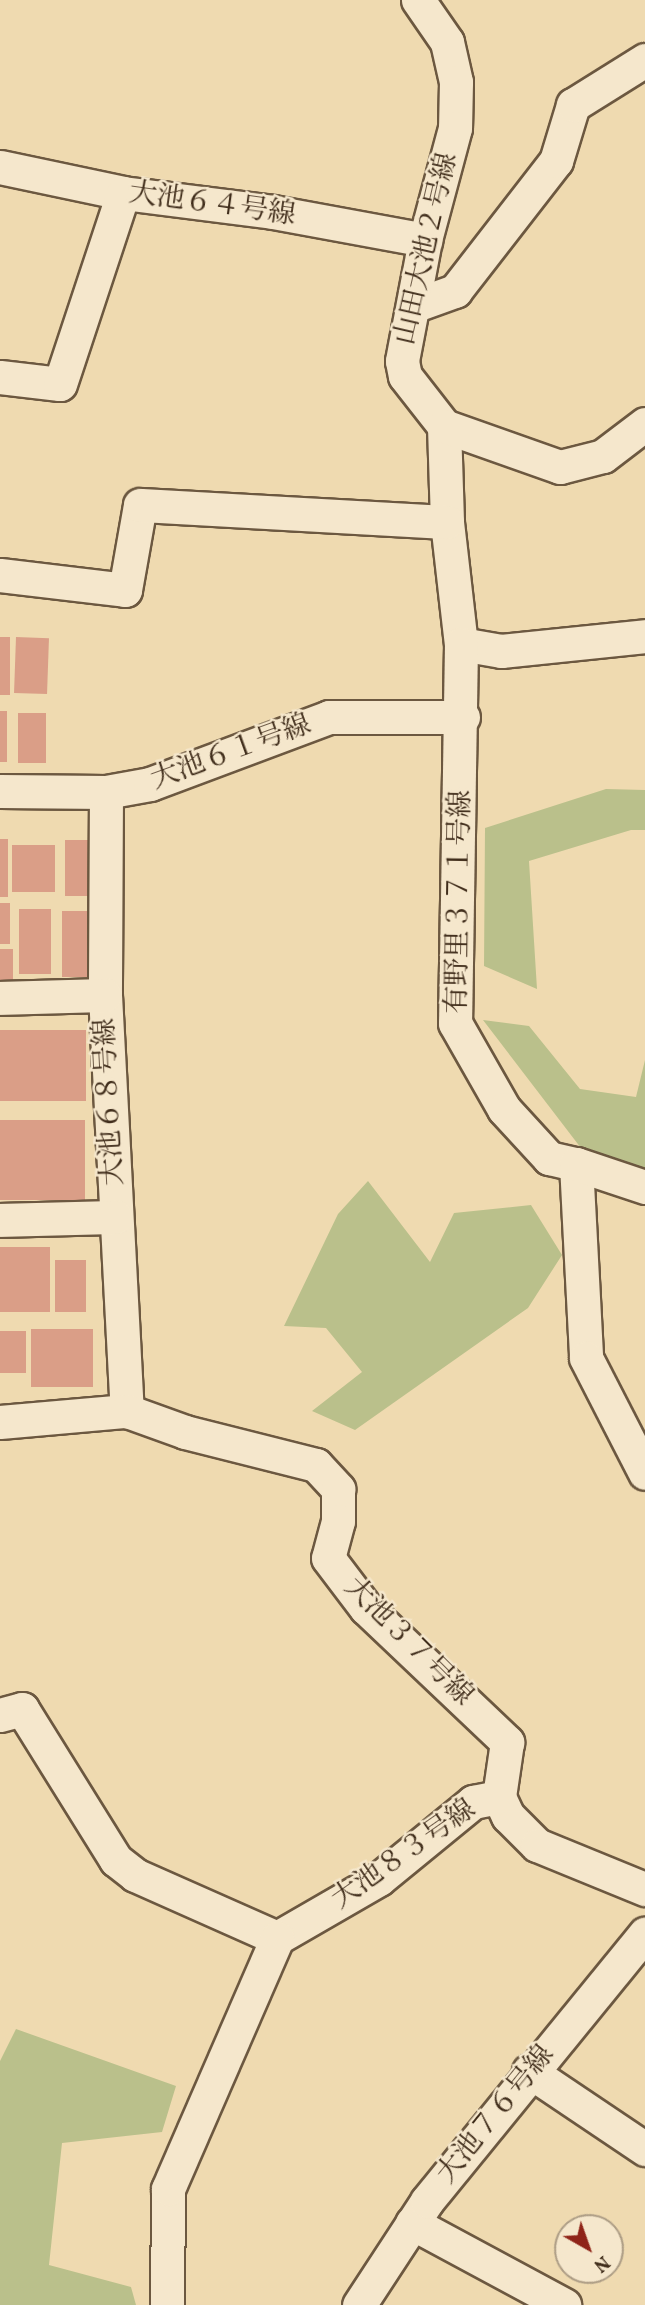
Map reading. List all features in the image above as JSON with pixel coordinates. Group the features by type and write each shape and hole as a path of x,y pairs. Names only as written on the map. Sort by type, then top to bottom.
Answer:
{"street":[{"name":"山田大池２号線","path":"418,0 447,42 456,82 455,128 425,240 402,361 405,376 444,426"},
{"path":"413,306 455,291 556,161 573,105 645,60"},
{"name":"大池６４号線","path":"0,167 123,193 272,212 425,240"},
{"path":"0,377 60,384 123,193"},
{"path":"645,424 603,456 559,467 444,426 447,522 461,644 501,651 645,636"},
{"path":"0,575 125,590 140,505 447,522"},
{"name":"有野里３７１号線","path":"461,644 463,717 455,1023 504,1109 549,1158 645,1187"},
{"name":"大池６１号線","path":"0,791 106,792 150,784 329,717 463,717"},
{"name":"大池６８号線","path":"106,792 105,995 127,1412"},
{"path":"0,998 105,995"},
{"path":"576,1164 586,1358 645,1473"},
{"path":"0,1220 116,1217"},
{"name":"大池３７号線","path":"0,1422 127,1412 185,1432 316,1465 338,1489 338,1521 328,1558 366,1608 507,1742 499,1797"},
{"path":"0,1715 22,1709 116,1860 135,1875 277,1938 168,2189 167,2305"},
{"path":"499,1797 508,1816 537,1845 645,1889"},
{"name":"大池８３号線","path":"277,1938 379,1879 473,1802 499,1797"},
{"name":"大池７６号線","path":"359,2305 412,2223 529,2071 645,1934"},
{"path":"529,2071 645,2149"},
{"path":"412,2223 564,2305"}],"green space":[{"path":"606,789 645,790 645,830 631,830 529,861 537,989 484,966 485,828"},
{"path":"483,1020 529,1026 580,1089 636,1097 645,1060 645,1171 584,1152"},
{"path":"368,1181 430,1262 454,1213 531,1205 562,1255 528,1308 355,1430 312,1411 362,1372 326,1328 284,1326 338,1214"},
{"path":"16,2029 176,2086 162,2132 62,2143 49,2265 131,2287 136,2305 0,2305 0,2061"}],"building":[{"path":"0,637 10,637 10,695 0,695"},
{"path":"16,637 49,638 47,694 14,693"},
{"path":"0,711 7,711 7,762 0,762"},
{"path":"18,713 46,713 46,763 18,763"},
{"path":"0,839 8,839 8,897 0,897"},
{"path":"65,840 96,840 96,896 65,896"},
{"path":"12,845 55,845 55,892 12,892"},
{"path":"0,903 10,903 10,944 0,944"},
{"path":"19,909 51,909 51,974 19,974"},
{"path":"62,911 90,911 90,977 62,977"},
{"path":"0,949 13,949 13,982 0,982"},
{"path":"0,1030 86,1030 86,1101 0,1101"},
{"path":"0,1120 85,1120 85,1200 0,1200"},
{"path":"0,1247 50,1247 50,1312 0,1312"},
{"path":"55,1260 86,1260 86,1312 55,1312"},
{"path":"31,1329 93,1329 93,1387 31,1387"},
{"path":"0,1331 26,1331 26,1373 0,1373"}]}
